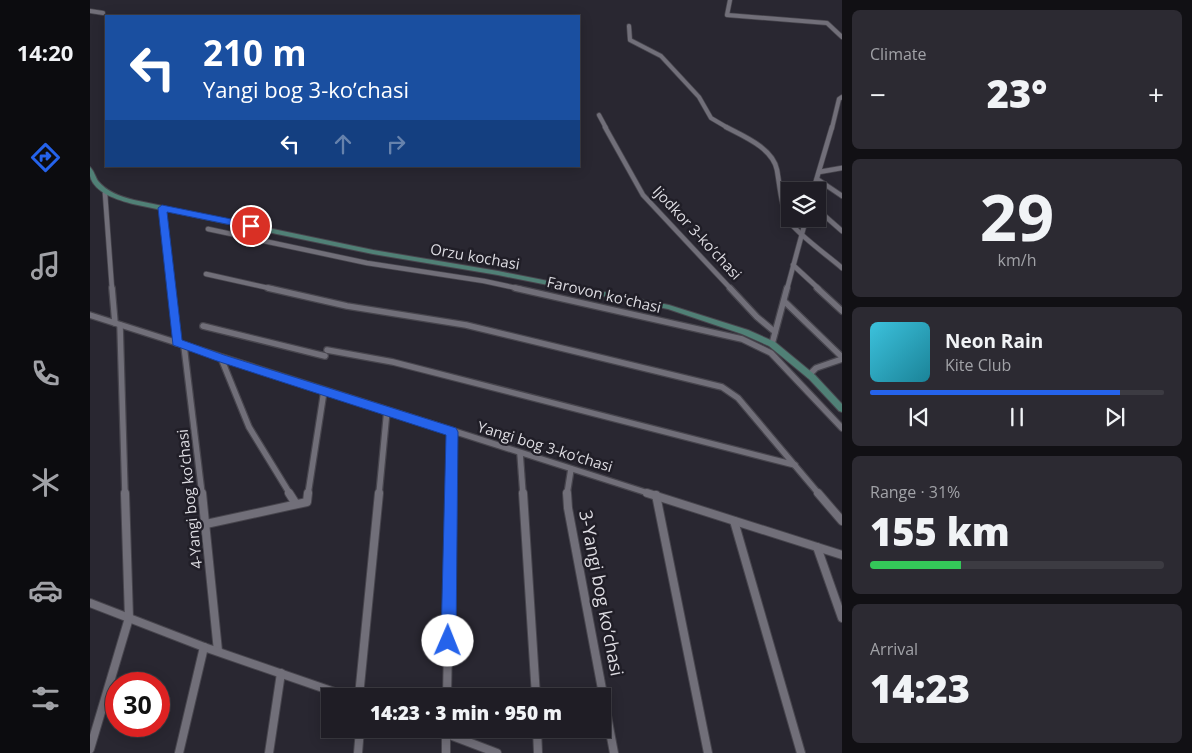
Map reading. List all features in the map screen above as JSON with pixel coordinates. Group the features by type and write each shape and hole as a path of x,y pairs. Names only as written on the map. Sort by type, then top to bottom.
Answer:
{"main road":[{"path":"90,169 92,179 105,193"},
{"name":"Orzu kochasi","path":"105,193 133,202 373,252 669,307 745,332 772,344 809,374 842,409"}],"street":[{"path":"730,0 727,15 827,23 842,37"},
{"path":"90,11 103,13"},
{"path":"629,26 630,40 661,56 699,97 711,118 759,146 773,161 790,223 842,268"},
{"path":"816,182 839,99 842,98"},
{"name":"Ijodkor 3-koʼchasi","path":"599,115 643,195 757,317 775,332"},
{"path":"819,172 842,168"},
{"path":"817,179 842,196"},
{"path":"90,749 129,618 117,324 105,193"},
{"path":"162,208 177,342"},
{"path":"826,217 842,231"},
{"path":"772,344 804,227"},
{"name":"Farovon koʻchasi","path":"208,229 367,263 484,281 742,339 771,353 842,428"},
{"path":"793,265 842,311"},
{"path":"206,274 347,306 466,325 722,387 738,398 842,521"},
{"path":"784,301 842,358 816,368 809,374"},
{"name":"Yangi bog 3-koʼchasi","path":"90,315 842,555"},
{"path":"203,326 326,353 393,362 795,465"},
{"name":"4-Yangi bog koʼchasi","path":"184,346 206,524 218,651"},
{"path":"221,358 249,427 296,504"},
{"path":"206,524 307,502 324,391"},
{"path":"360,688 387,410"},
{"path":"447,688 452,432"},
{"path":"520,453 535,688"},
{"name":"3-Yangi bog koʼchasi","path":"571,469 567,492 568,508 614,753"},
{"path":"656,495 708,753"},
{"path":"734,521 800,753"},
{"path":"817,547 842,618"},
{"path":"90,602 204,647 323,688"},
{"path":"179,753 204,647"},
{"path":"269,753 281,673"},
{"path":"358,753 359,738"},
{"path":"446,738 446,753"},
{"path":"462,738 497,753"},
{"path":"537,738 538,753"}],"route":[{"path":"251,226 162,208 177,342 184,346 452,432 448,641"}]}
